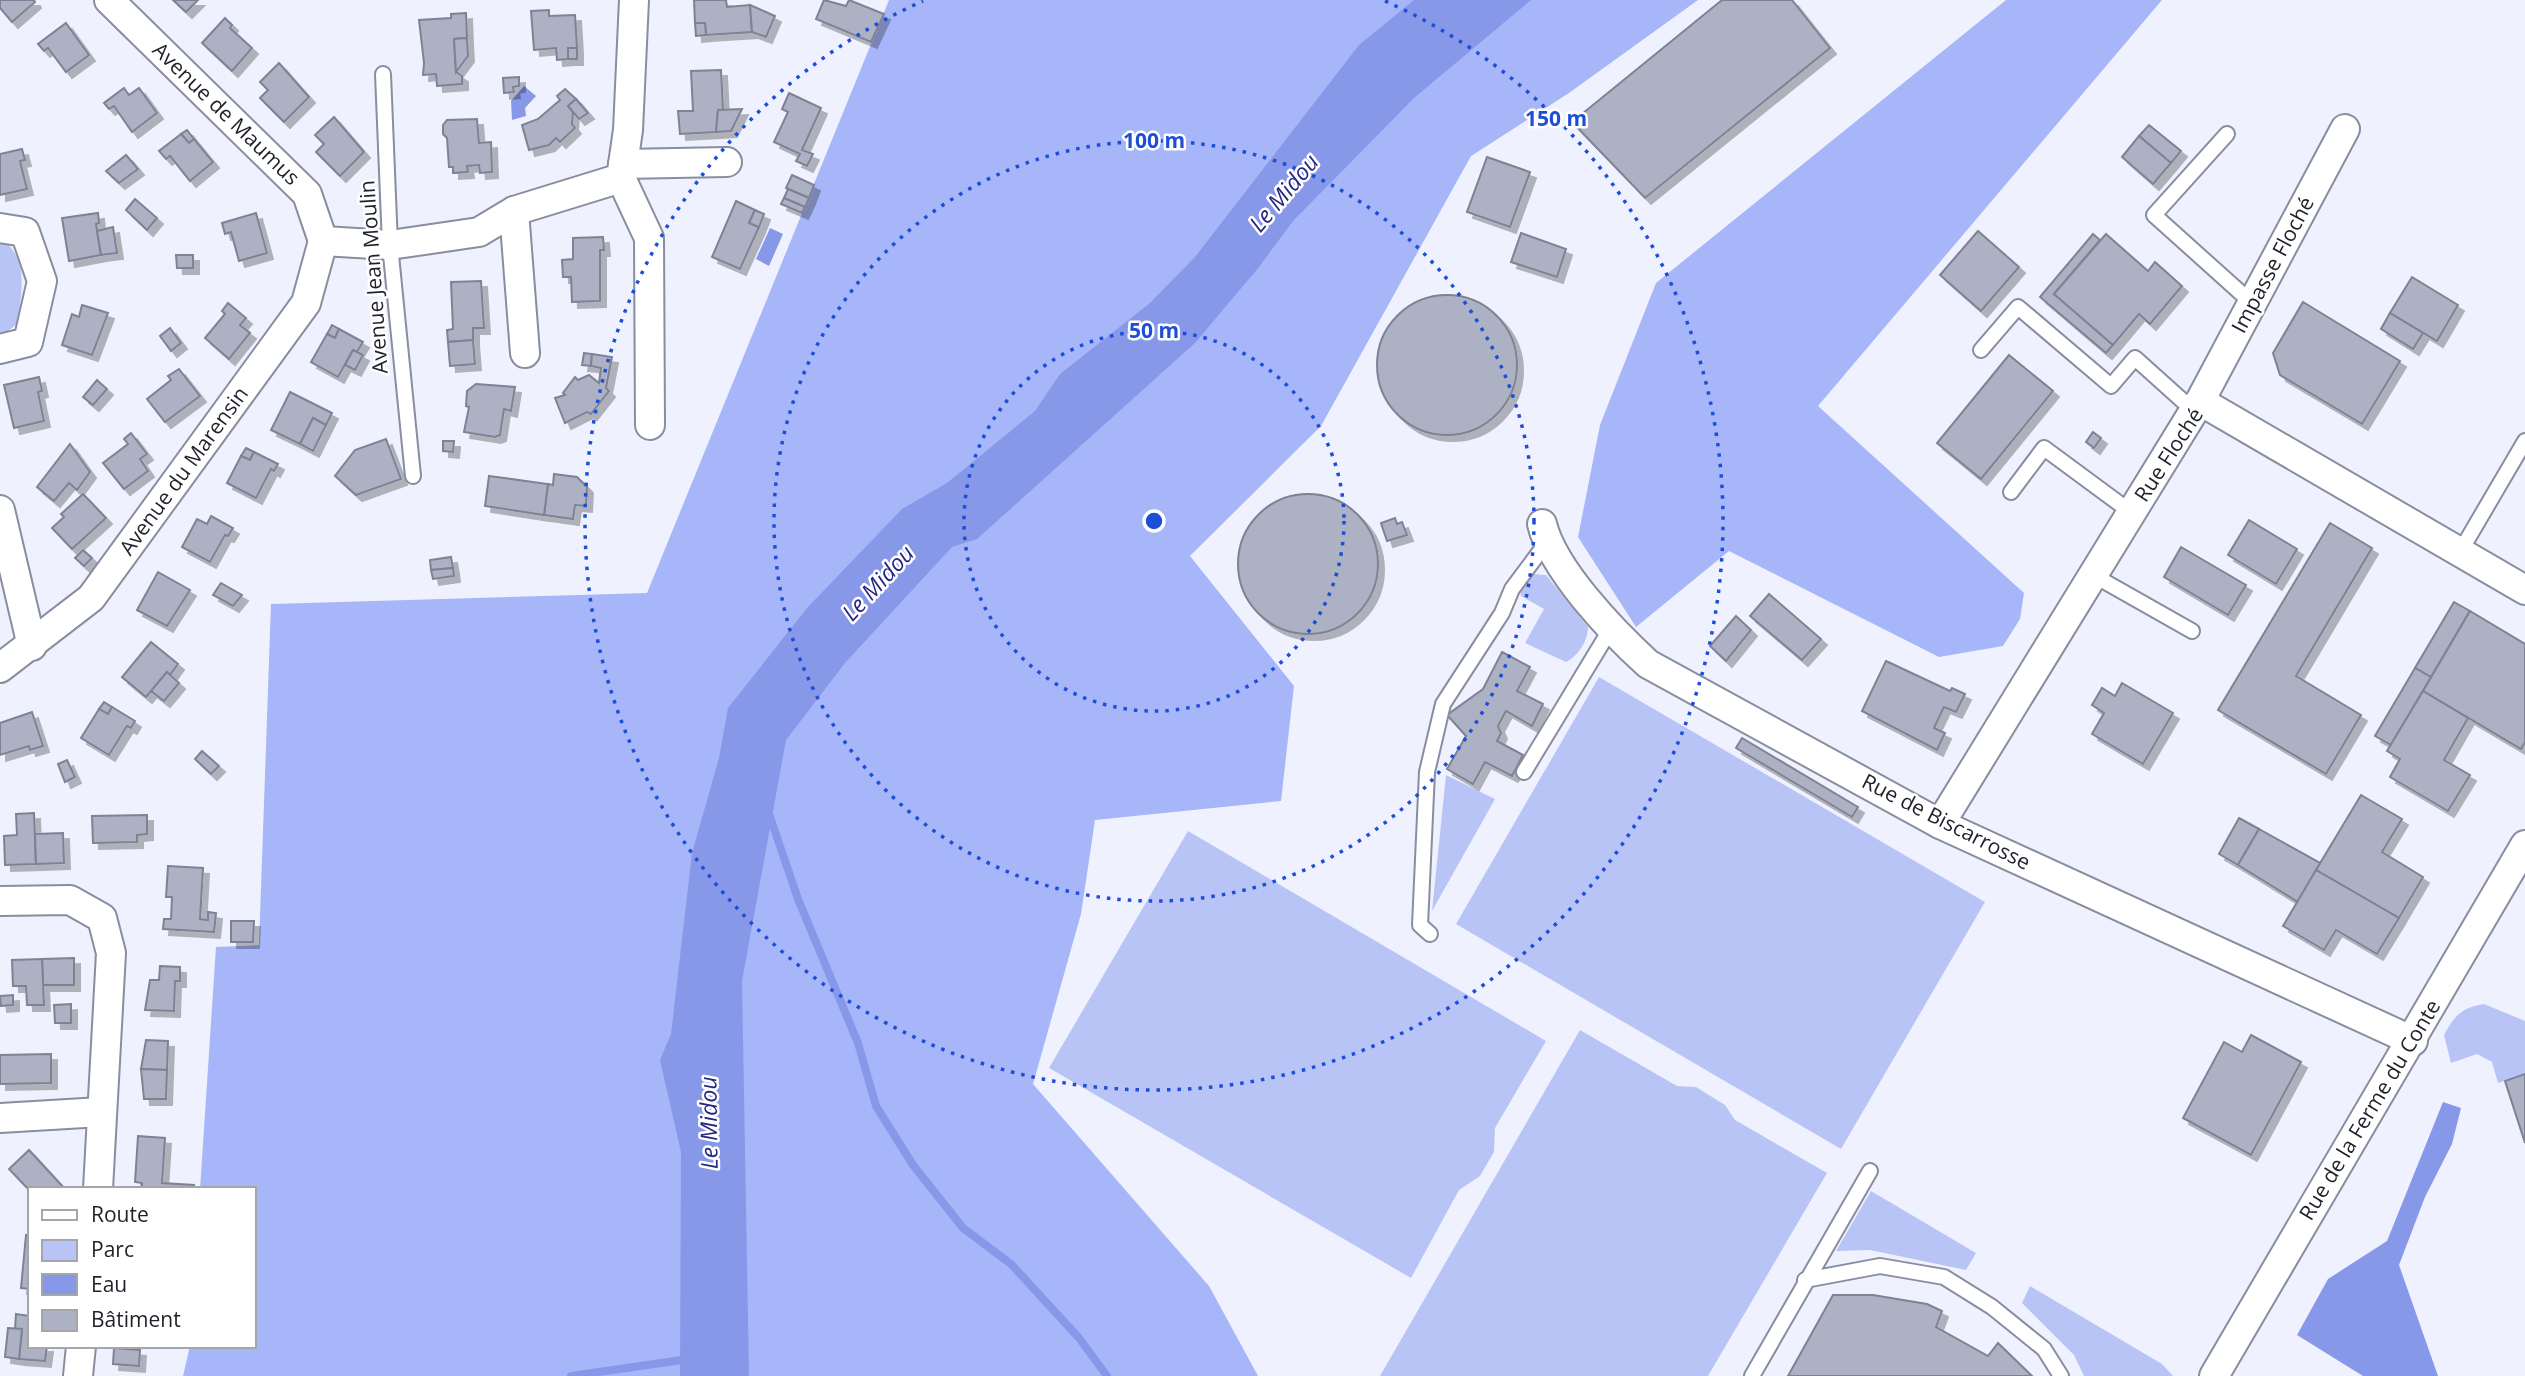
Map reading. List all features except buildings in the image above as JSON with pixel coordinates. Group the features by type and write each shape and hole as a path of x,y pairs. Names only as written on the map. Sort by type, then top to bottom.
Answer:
{"street":[{"name":"Avenue de Maumus","path":"109,0 307,194 323,241"},
{"path":"634,0 628,130 622,171 649,238 650,425"},
{"name":"Impasse Floché","path":"2197,406 2345,129"},
{"path":"323,241 390,245 479,232 514,211 622,171 727,162"},
{"path":"514,211 525,353"},
{"path":"0,228 25,232 42,281 28,342 0,349"},
{"name":"Avenue du Marensin","path":"0,668 91,598 299,314 306,303 323,241"},
{"name":"Rue Floché","path":"1940,824 2197,406 2525,590"},
{"path":"0,510 32,646"},
{"name":"Rue de Biscarrosse","path":"1545,533 1610,629 1648,664 1940,824 2413,1041"},
{"name":"Rue de la Ferme du Conte","path":"2214,1376 2284,1253 2413,1041 2525,845"},
{"path":"0,901 70,900 102,918 111,953 98,1187"},
{"path":"0,1118 101,1112"},
{"path":"78,1376 81,1348"}],"lane":[{"name":"Avenue Jean Moulin","path":"383,74 390,245 413,476"},
{"path":"2227,134 2154,215 2252,303"},
{"path":"1981,349 2018,307 2110,386 2134,358 2197,406"},
{"path":"2460,552 2525,441"},
{"path":"2011,492 2045,448 2132,513"},
{"path":"1430,934 1420,925 1427,772 1443,704 1502,613 1512,589 1545,533"},
{"path":"2093,575 2192,631"},
{"path":"1524,772 1610,629"},
{"path":"1752,1376 1870,1171"},
{"path":"1805,1280 1880,1266 1944,1276 1992,1307 2044,1349 2061,1376"}],"green space":[{"path":"0,242 7,243 14,252 22,281 17,324 0,337"},
{"path":"1533,574 1546,575 1588,627 1582,647 1566,662 1525,643 1544,609 1521,596 1520,589"},
{"path":"1599,677 1985,902 1841,1149 1456,924"},
{"path":"1446,775 1495,799 1432,911"},
{"path":"1188,831 1546,1041 1495,1128 1494,1152 1480,1176 1459,1190 1411,1278 1049,1068"},
{"path":"2484,1004 2525,1021 2525,1074 2498,1083 2492,1062 2477,1054 2451,1063 2444,1035 2460,1014"},
{"path":"1580,1030 1677,1086 1696,1087 1725,1105 1735,1120 1827,1173 1708,1376 1380,1376"},
{"path":"1871,1191 1976,1253 1966,1270 1870,1250 1836,1251"},
{"path":"2030,1286 2162,1364 2173,1376 2084,1376 2074,1355 2022,1303"}],"shaded area":[{"path":"889,0 1698,0 1569,93 1471,156 1321,426 1190,556 1294,686 1281,801 1095,820 1081,914 1033,1084 1209,1286 1258,1376 183,1376 190,1348 256,1348 256,1187 200,1187 216,947 259,945 271,604 647,593"},
{"path":"2006,0 2162,0 1818,406 2024,593 2020,619 2003,646 1939,657 1729,551 1636,627 1578,537 1600,425 1656,283"}],"water":[{"name":"Le Midou","path":"1414,0 1531,0 1414,98 1293,221 1259,267 1195,343 977,539 952,547 845,663 786,740 742,981 749,1376 680,1376 681,1152 660,1060 671,1034 692,853 719,758 728,708 807,608 902,509 947,483 1035,411 1060,374 1150,303 1195,257 1359,45"},
{"path":"524,86 536,96 525,108 526,116 512,120 511,101"},
{"path":"770,228 783,234 769,266 756,259"},
{"path":"2443,1102 2461,1108 2452,1144 2425,1197 2399,1265 2438,1376 2363,1376 2297,1335 2328,1279 2387,1241"}],"waterway":[{"path":"767,808 798,899 858,1043 876,1106 913,1165 963,1228 1011,1264 1079,1338 1107,1376"},
{"path":"571,1376 689,1359"}]}
